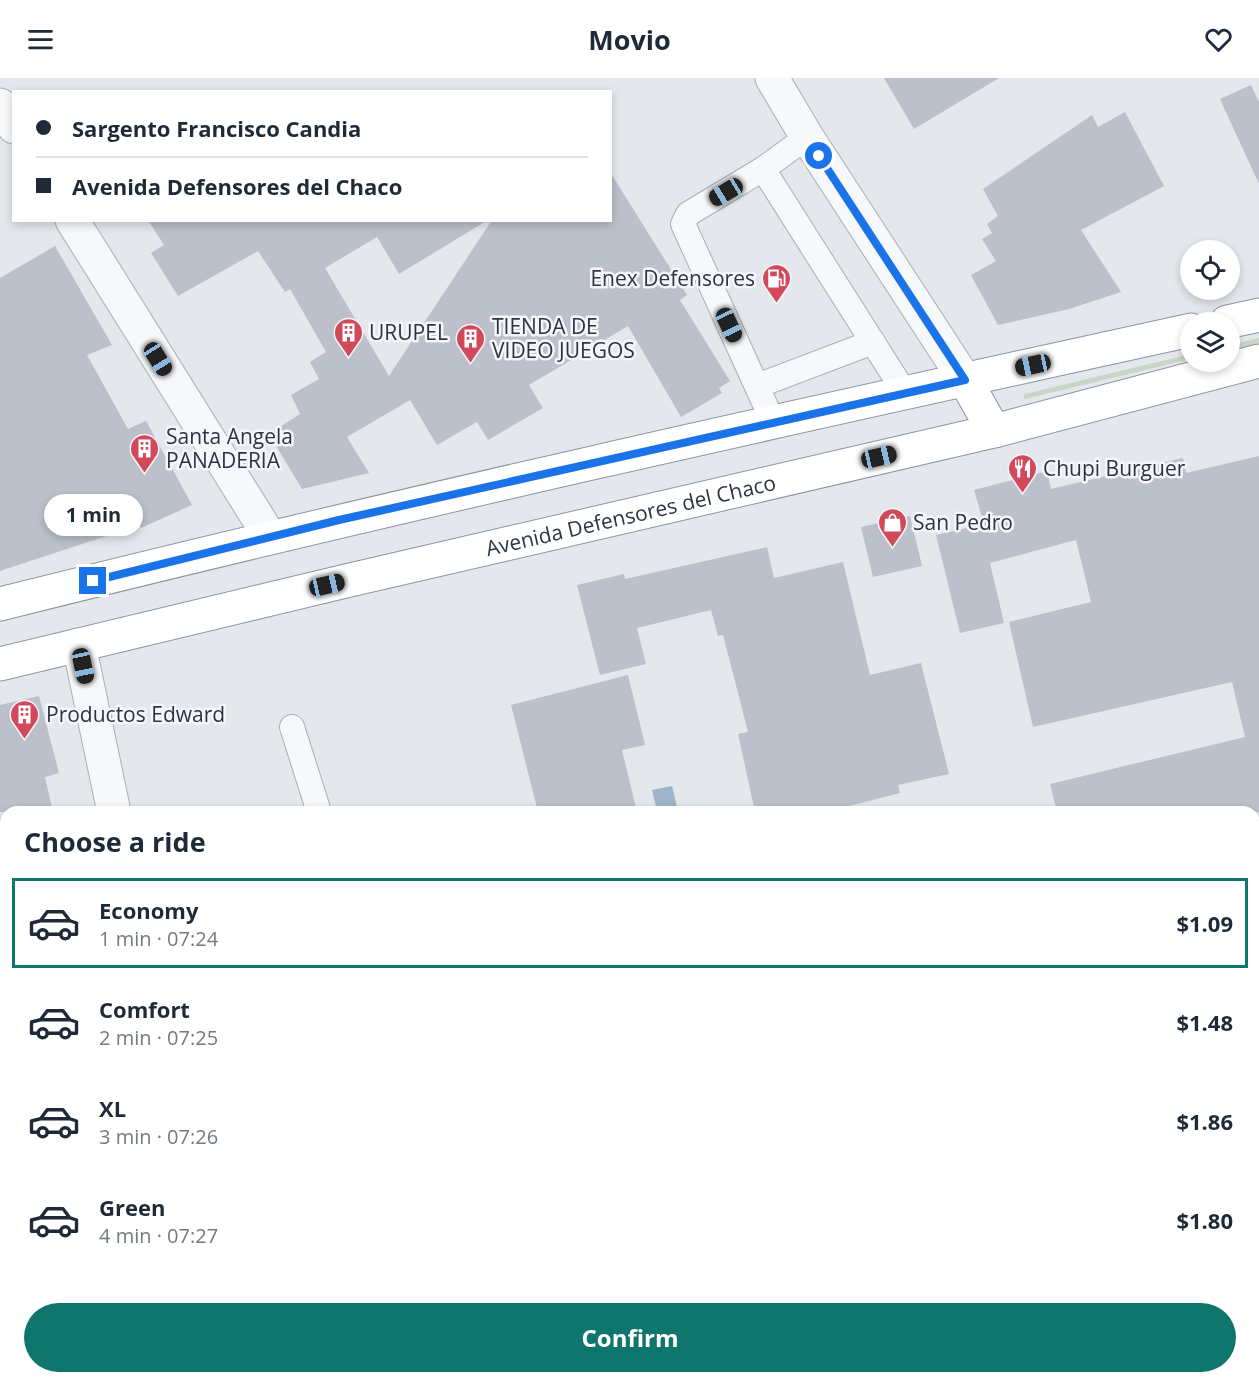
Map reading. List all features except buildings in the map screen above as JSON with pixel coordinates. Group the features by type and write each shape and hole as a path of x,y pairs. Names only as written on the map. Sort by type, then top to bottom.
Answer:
{"highway":[{"path":"1240,319 1259,315"},
{"path":"0,604 270,537 773,422 1180,332"},
{"name":"Avenida Defensores del Chaco","path":"0,664 350,580 994,431 1259,361"},
{"path":"965,380 994,431"}],"street":[{"path":"772,78 807,137 965,380"},
{"path":"0,105 12,124"},
{"path":"73,222 270,537"},
{"path":"79,645 113,806"}],"lane":[{"path":"773,422 683,224 688,214 763,169 807,137"},
{"path":"763,169 905,393"},
{"path":"757,386 873,342"},
{"path":"292,727 317,806"}],"green space":[{"path":"1259,338 1259,343 1240,348 1240,343"},
{"path":"1180,357 1180,362 1025,399 1023,397 1025,394"}],"water":[{"path":"672,786 677,806 656,806 652,790"}],"place":[{"name":"Enex Defensores","path":"776,304"},
{"name":"URUPEL","path":"348,358"},
{"name":"TIENDA DE VIDEO JUEGOS","path":"471,364"},
{"name":"Santa Angela PANADERIA","path":"145,474"},
{"name":"Chupi Burguer","path":"1022,494"},
{"name":"San Pedro","path":"892,548"},
{"name":"Productos Edward","path":"25,740"}],"route":[{"path":"93,581 339,520 965,380 819,156"}]}
